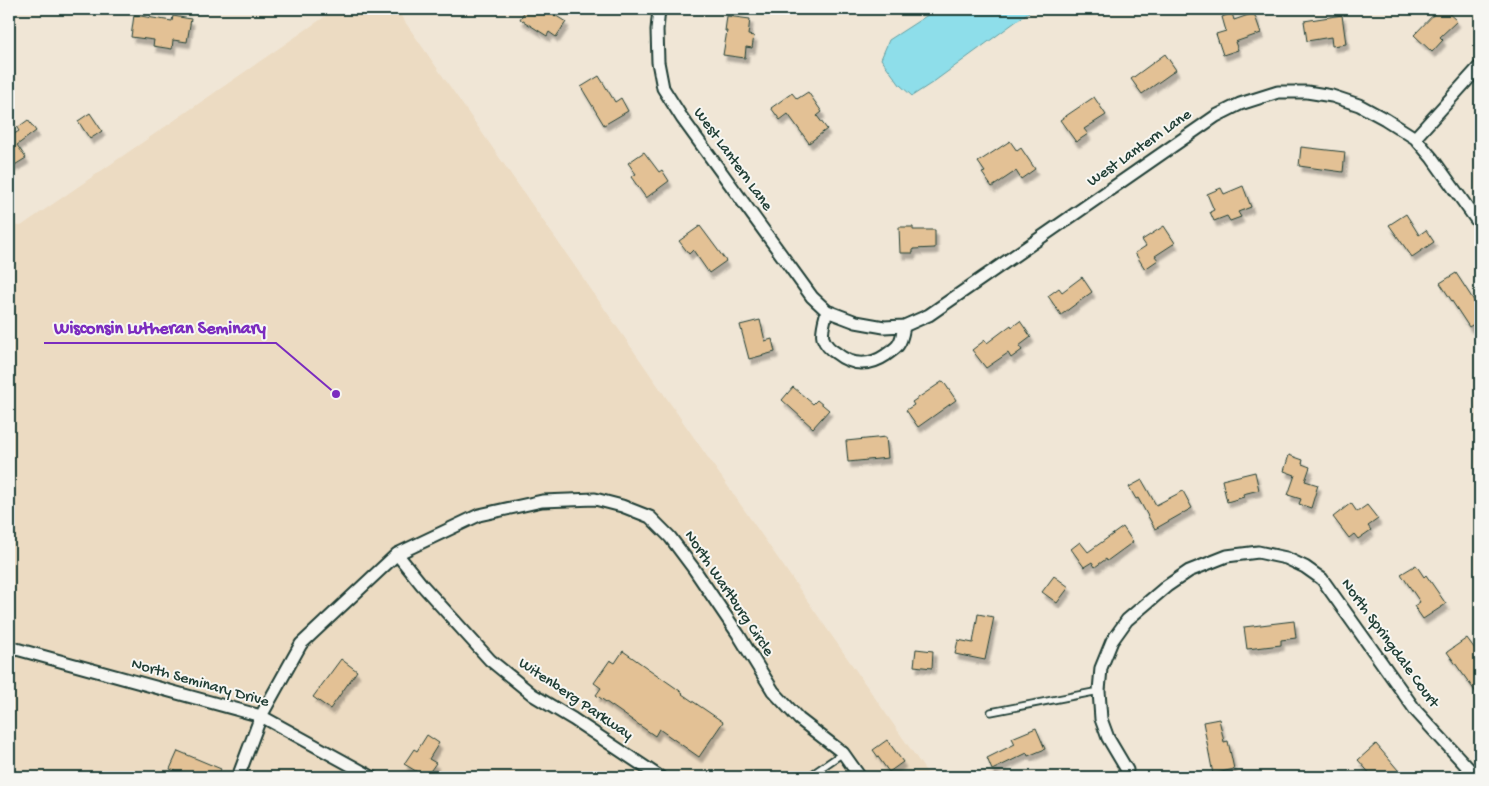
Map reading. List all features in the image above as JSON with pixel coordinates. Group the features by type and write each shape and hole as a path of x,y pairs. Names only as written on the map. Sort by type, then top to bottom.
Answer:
{"street":[{"name":"West Lantern Lane","path":"659,9 657,30 658,62 663,88 682,118 812,297 827,311 856,322 884,327 904,326 929,315 1216,116 1240,104 1278,92 1308,92 1332,96 1359,105 1415,138 1432,158 1480,225"},
{"path":"1415,138 1480,66"},
{"path":"827,311 823,324 823,338 832,350 842,358 853,363 867,364 879,360 889,353 899,344 904,326"},
{"name":"North Wartburg Circle","path":"238,777 261,716 301,644 397,554 479,515 542,501 595,499 622,506 650,517 670,537 738,634 774,691 799,718 843,753 860,777"},
{"name":"North Springdale Court","path":"1099,691 1101,668 1112,640 1127,620 1189,571 1227,556 1258,552 1286,558 1305,567 1322,579 1416,711 1471,771 1480,777"},
{"name":"Witenberg Parkway","path":"397,554 422,586 490,660 533,695 573,719 660,777"},
{"name":"North Seminary Drive","path":"9,647 261,716 372,777"},
{"path":"1099,691 1101,719 1108,738 1127,770"}],"lane":[{"path":"991,712 1099,691"},
{"path":"808,777 843,753"}],"shaded area":[{"path":"336,9 396,9 930,777 14,777 9,770 9,607 11,571 9,559 9,225 21,226"}],"water":[{"path":"937,9 1033,9 912,96 900,85 881,59 889,40"}],"building":[{"path":"526,9 545,9 566,22 556,37 549,32 547,36 520,19"},
{"path":"1439,9 1444,9 1457,21 1440,37 1443,40 1432,52 1414,35"},
{"path":"1232,13 1234,20 1254,13 1261,33 1235,42 1238,50 1223,55 1216,34 1226,31 1222,17"},
{"path":"134,15 172,21 173,16 191,19 187,42 173,40 172,49 153,46 154,40 131,37"},
{"path":"1342,15 1346,44 1332,46 1331,37 1307,41 1304,21"},
{"path":"727,16 750,19 748,35 754,36 752,48 746,47 745,58 723,55 727,31 725,31"},
{"path":"1165,54 1176,70 1142,94 1131,79"},
{"path":"599,76 615,102 621,98 628,111 604,125 581,87"},
{"path":"808,92 822,112 817,116 827,129 809,143 788,114 780,120 771,108 792,93 797,99"},
{"path":"1094,97 1106,115 1084,129 1088,134 1076,142 1060,120"},
{"path":"90,113 102,131 90,139 78,121"},
{"path":"28,120 36,131 17,145 26,158 13,166 9,159 9,133 11,136 19,131 17,128"},
{"path":"1010,141 1017,151 1021,148 1035,169 1021,179 1016,171 992,187 982,173 985,172 978,162"},
{"path":"1301,147 1345,152 1343,172 1299,166"},
{"path":"644,152 659,172 662,170 669,181 646,198 631,177 636,174 628,163"},
{"path":"1243,186 1251,207 1238,212 1241,217 1230,221 1227,216 1214,221 1210,212 1214,210 1207,194 1221,188 1224,194"},
{"path":"1406,214 1419,235 1426,230 1434,242 1412,257 1389,225"},
{"path":"700,226 726,261 709,273 693,250 689,254 679,241"},
{"path":"1164,226 1175,243 1155,256 1158,260 1145,269 1135,253 1146,246 1142,240"},
{"path":"899,227 913,227 913,230 935,230 935,248 913,249 913,253 900,253"},
{"path":"1456,273 1480,310 1480,320 1469,327 1440,283"},
{"path":"1082,277 1092,292 1061,315 1048,296 1059,288 1062,292"},
{"path":"760,320 765,341 772,339 775,352 749,359 740,325"},
{"path":"1020,321 1031,337 1019,346 1022,350 1011,358 1008,353 986,368 972,350 985,340 987,343 1011,325 1012,327"},
{"path":"943,381 956,400 918,427 906,410 914,405 912,402"},
{"path":"793,387 813,404 817,400 829,410 813,428 782,400"},
{"path":"886,437 888,458 848,462 846,441"},
{"path":"1289,455 1303,460 1302,464 1310,467 1305,481 1318,485 1311,508 1299,504 1301,499 1288,495 1295,475 1284,471"},
{"path":"1255,472 1259,490 1243,494 1244,497 1227,502 1222,480"},
{"path":"1142,480 1156,505 1183,491 1192,508 1155,529 1138,498 1136,499 1129,487"},
{"path":"1351,503 1357,512 1367,505 1378,519 1368,526 1371,530 1358,539 1354,534 1349,538 1333,517"},
{"path":"1123,527 1133,542 1107,561 1106,559 1095,567 1092,562 1084,567 1071,549 1080,542 1088,552"},
{"path":"1416,565 1424,577 1426,575 1446,604 1423,619 1414,606 1420,602 1401,574"},
{"path":"1054,576 1069,587 1057,603 1042,592"},
{"path":"978,614 994,617 985,660 955,654 958,640 973,643"},
{"path":"1294,621 1296,638 1281,640 1281,645 1247,649 1244,627"},
{"path":"1467,638 1480,656 1480,698 1447,652"},
{"path":"916,649 933,651 932,668 914,666"},
{"path":"623,651 723,722 699,757 659,729 655,736 596,695 601,688 594,683 610,660 615,663"},
{"path":"341,659 357,671 330,709 313,697"},
{"path":"1219,719 1224,742 1228,741 1234,769 1213,774 1203,722"},
{"path":"1036,728 1045,749 1028,756 1027,753 992,770 987,758 1015,744 1012,738"},
{"path":"427,735 439,743 429,759 436,763 426,777 404,764 414,749 417,751"},
{"path":"887,740 903,762 889,772 873,750"},
{"path":"1376,744 1404,777 1387,777 1383,772 1377,777 1373,777 1358,760"},
{"path":"178,751 221,769 217,777 190,777 170,769"}],"place":[{"name":"Wisconsin Lutheran Seminary","path":"336,394"}]}
